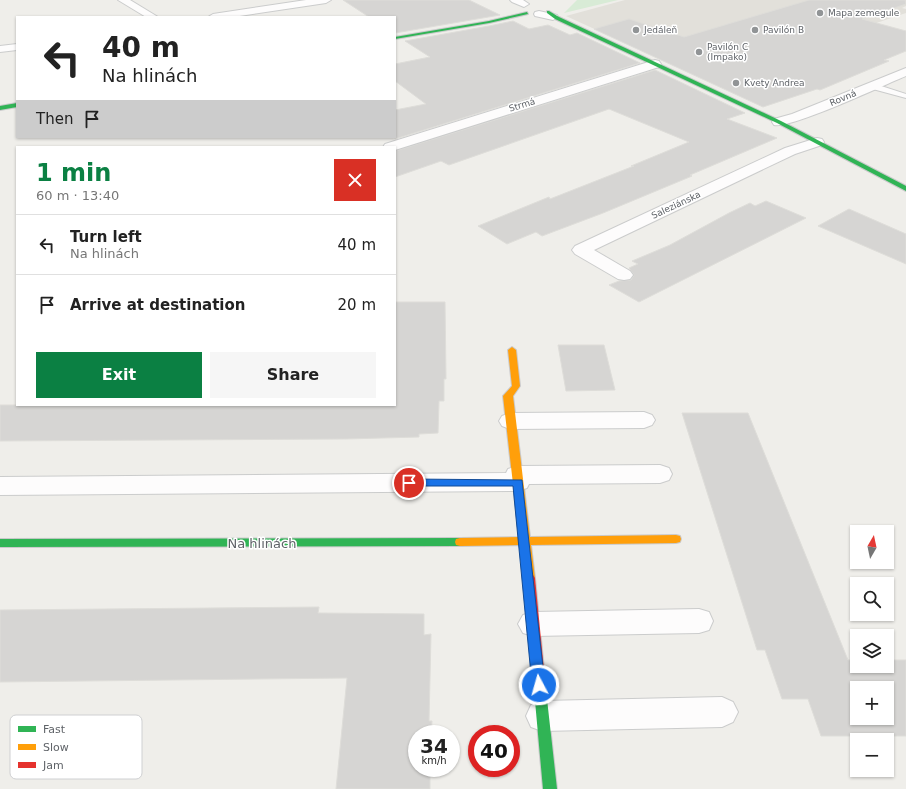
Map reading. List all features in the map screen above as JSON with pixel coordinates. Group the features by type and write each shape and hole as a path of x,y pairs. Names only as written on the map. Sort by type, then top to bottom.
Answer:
{"street":[{"path":"123,0 151,16"},
{"path":"228,16 244,15 326,0"},
{"path":"396,38 489,22 521,7 546,8 655,64 779,122 903,185"},
{"path":"0,49 16,47"},
{"name":"Strmá","path":"393,146 655,64"},
{"name":"Rovná","path":"779,122 797,117 906,72"},
{"path":"0,108 16,105"},
{"name":"Saleziánska","path":"624,276 581,250 790,151 817,142"},
{"path":"512,350 516,386 508,396 510,421 518,479 550,789"},
{"path":"510,421 644,420"},
{"path":"0,486 518,479 660,474"},
{"name":"Na hlinách","path":"0,543 524,541 676,538"},
{"path":"533,624 699,621"},
{"path":"542,716 722,712"}],"lane":[{"path":"872,86 906,96"}],"shaded area":[{"path":"625,0 906,0 906,6 902,8 906,9 906,13 826,40 695,75 566,16"}],"green space":[{"path":"577,0 618,0 564,13"}],"building":[{"path":"343,0 469,0 500,15 396,33 396,16 367,16"},
{"path":"809,0 905,0 906,4 862,19 906,31 906,51 884,60 889,61 820,90 817,89 763,107 594,29 629,19 684,37"},
{"path":"513,21 529,29 548,25 570,35 577,33 640,63 395,139 396,110 426,104 396,82 396,64 430,57 405,41"},
{"path":"655,70 745,113 727,119 777,138 690,175 692,176 603,213 542,236 536,232 507,244 478,226 549,197 550,199 634,166 631,166 689,142 609,109 449,165 441,161 396,177 396,151"},
{"path":"766,201 806,218 639,302 609,285 619,281 631,280 634,275 629,268 638,264 632,261 670,245 750,203 755,206"},
{"path":"849,209 906,234 906,264 818,226"},
{"path":"396,302 445,302 446,379 444,379 444,401 439,401 438,433 419,434 419,437 345,439 0,441 0,405 396,406"},
{"path":"558,345 604,345 615,390 566,391"},
{"path":"682,413 748,413 848,660 850,660 850,673 894,673 894,660 906,660 906,736 894,736 894,733 850,733 850,736 821,736 808,699 782,699 765,650 757,650"},
{"path":"319,607 318,613 424,614 424,635 431,634 429,721 432,721 432,725 408,725 408,777 430,777 430,789 336,789 347,678 0,682 0,610"}],"traffic: fast":[{"path":"548,12 557,18 779,122 906,189"},
{"path":"396,38 489,22 527,13"},
{"path":"0,108 16,105"},
{"path":"0,543 460,542"},
{"path":"540,690 550,789"}],"traffic: slow":[{"path":"512,350 516,386 508,396 529,578"},
{"path":"460,542 676,539"}],"traffic: jam":[{"path":"529,578 540,690"}],"place":[{"name":"Mapa zemegule","path":"820,13"},
{"name":"Jedáleň","path":"636,30"},
{"name":"Pavilón B","path":"755,30"},
{"name":"Pavilón C (Impako)","path":"699,52"},
{"name":"Kvety Andrea","path":"736,83"}],"route":[{"path":"409,483 518,482 539,685"}]}
